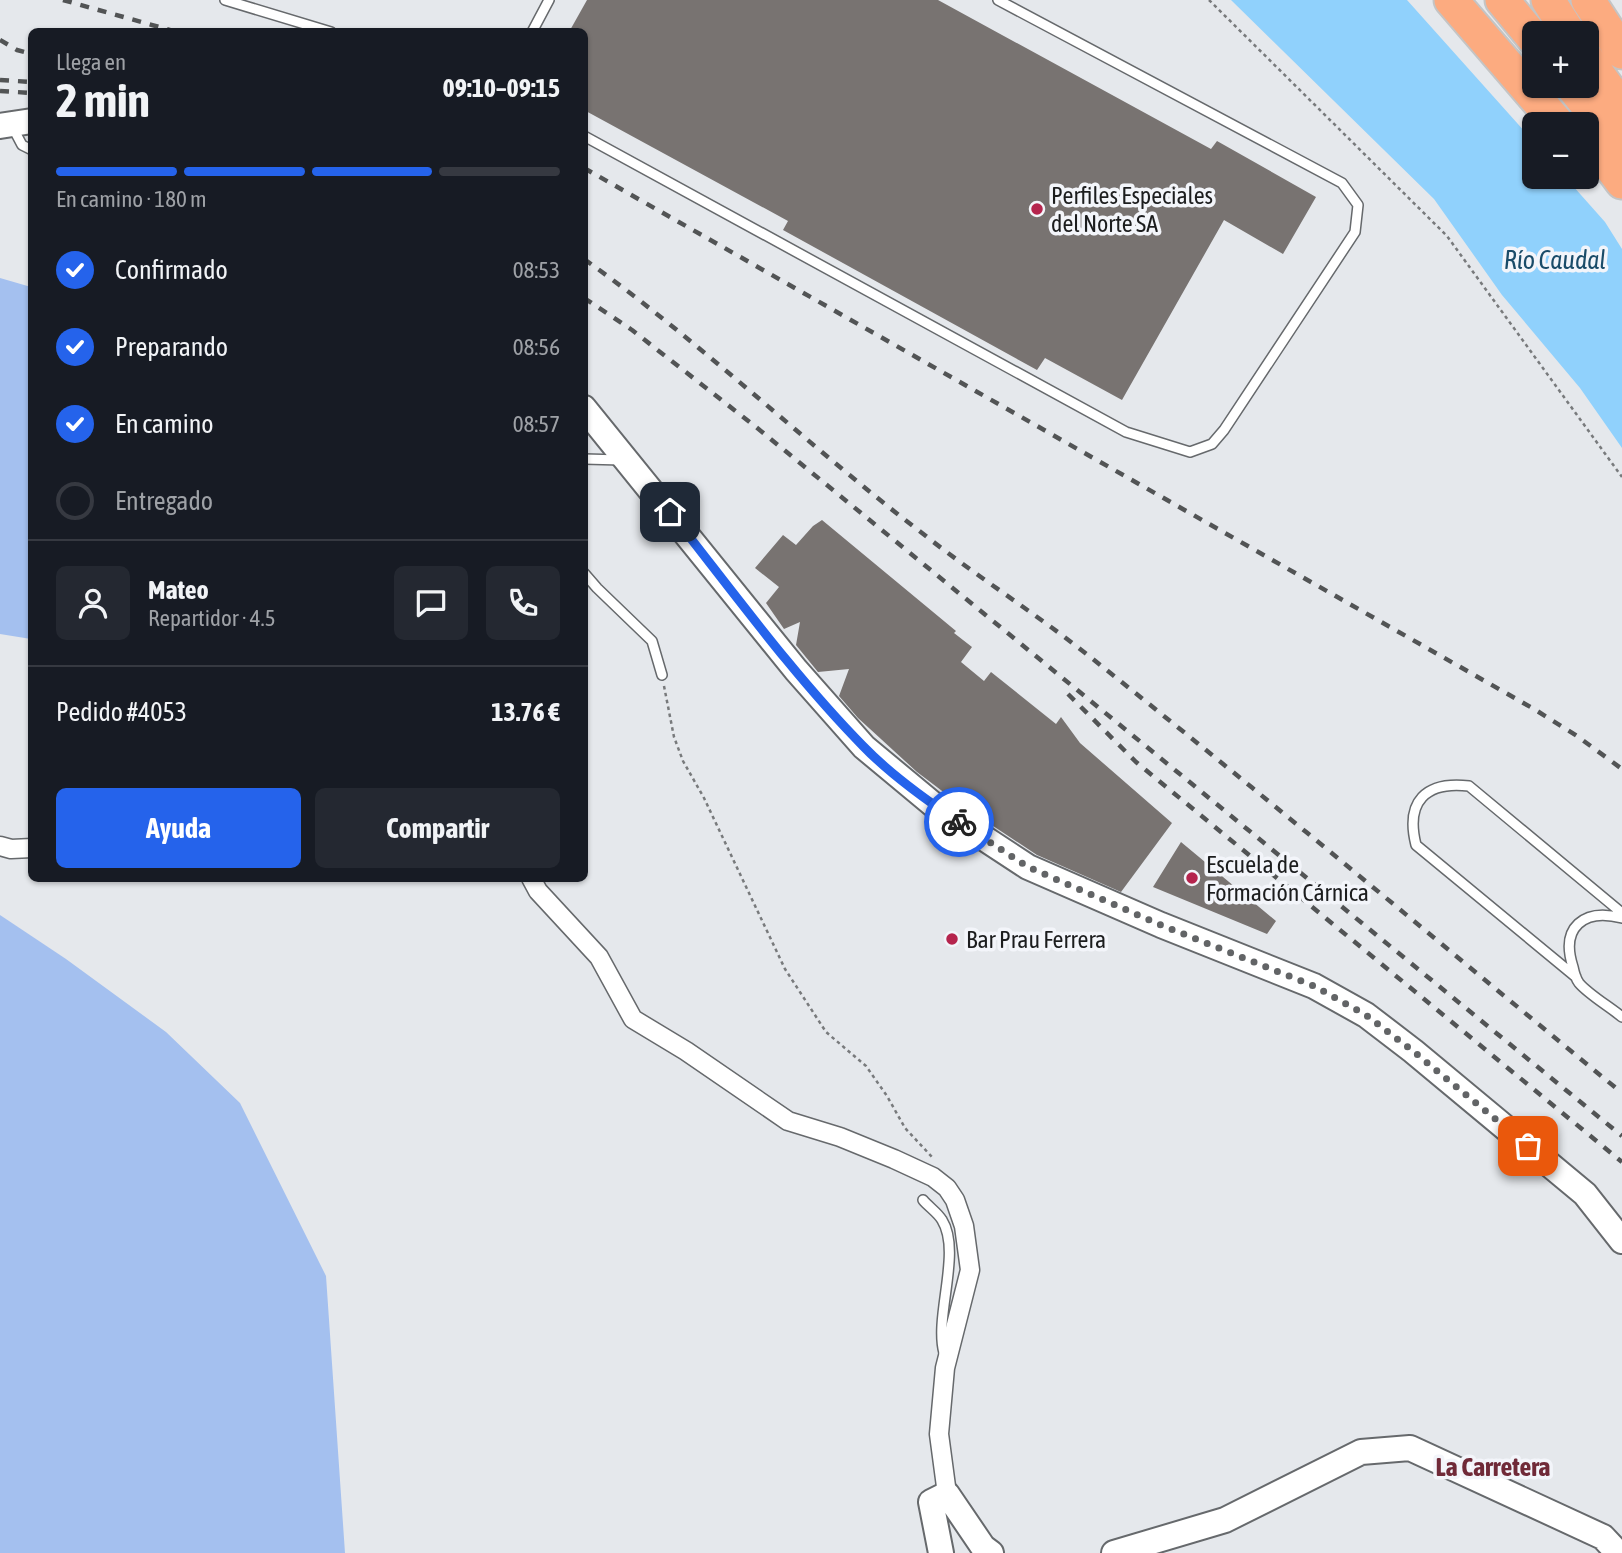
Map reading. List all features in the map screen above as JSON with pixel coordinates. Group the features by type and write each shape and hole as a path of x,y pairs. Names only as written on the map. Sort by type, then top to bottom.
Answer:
{"highway":[{"path":"1451,0 1548,112"},
{"path":"1478,0 1522,53"},
{"path":"1502,0 1522,24"},
{"path":"1548,0 1561,21"},
{"path":"1588,0 1622,52"},
{"path":"1599,76 1622,108"},
{"path":"1558,98 1569,112"},
{"path":"1582,98 1622,148"},
{"path":"1599,151 1622,182"},
{"path":"1599,174 1622,203"}],"street":[{"path":"588,413 796,670 864,747 935,806 1028,867 1161,925 1314,986 1366,1015 1585,1194 1622,1241"},
{"path":"0,846 11,849 28,848"},
{"path":"533,882 538,891 599,957 633,1019 686,1051 788,1121 841,1137 894,1159 933,1177 947,1188 955,1200 964,1226 970,1270 947,1361 939,1434 947,1494 983,1548 991,1553"},
{"path":"1114,1553 1225,1520 1361,1452 1410,1448 1603,1537 1618,1553"},
{"path":"941,1553 931,1502 947,1494"}],"lane":[{"path":"225,0 318,28"},
{"path":"534,28 549,0"},
{"path":"588,138 1126,432 1191,452 1212,444 1224,430 1355,232 1358,205 1342,183 998,0"},
{"path":"14,124 22,145 28,148"},
{"path":"588,459 627,459"},
{"path":"588,578 652,641 662,675"},
{"path":"1576,977 1416,845 1412,829 1413,813 1421,796 1436,787 1452,784 1469,786 1622,915"},
{"path":"1622,915 1603,913 1581,921 1570,933 1569,956 1577,982 1622,1017"},
{"path":"923,1200 941,1218 947,1229 948,1263 943,1349 947,1361"}],"path":[{"path":"1209,0 1447,236 1622,477"},
{"path":"662,675 674,737 684,761 722,834 785,969 827,1032 866,1066 905,1128 932,1157"}],"shaded area":[{"path":"0,278 28,286 28,639 0,634"},
{"path":"0,915 166,1032 240,1103 326,1276 345,1553 0,1553"}],"water":[{"name":"Río Caudal","path":"1231,0 1407,0 1522,128 1522,189 1576,189 1605,222 1622,249 1622,448 1580,388 1502,295 1434,199"}],"building":[{"name":"Perfiles Especiales del Norte SA","path":"587,0 938,0 1211,149 1217,141 1316,197 1283,254 1224,220 1122,400 1045,358 1037,370 783,230 788,221 588,112 588,28 571,28"},
{"path":"822,520 972,647 961,662 984,681 991,672 1056,724 1061,717 1080,743 1172,823 1121,892 1037,855 917,772 858,718 839,696 849,669 818,672 796,645 800,622 784,629 766,603 779,587 755,568 783,535 796,545"},
{"name":"Escuela de Formación Cárnica","path":"1181,842 1276,921 1267,934 1153,887"}],"railway":[{"path":"63,0 163,28"},
{"path":"0,40 28,53"},
{"path":"0,80 28,82"},
{"path":"0,91 28,93"},
{"path":"588,170 1534,709 1622,769"},
{"path":"588,262 670,325 942,549 1069,640 1622,1093"},
{"path":"588,301 632,330 756,427 1622,1136"},
{"path":"1068,694 1136,762 1622,1162"}],"way so far":[{"path":"959,822 1028,867 1161,925 1314,986 1366,1015 1528,1146"}],"place":[{"name":"Perfiles Especiales del Norte SA","path":"1037,209"},
{"name":"Escuela de Formación Cárnica","path":"1192,878"},
{"name":"Bar Prau Ferrera","path":"952,939"}],"district":[{"name":"La Carretera","path":"1493,1467"}],"route":[{"path":"670,512 796,670 864,747 935,806 959,822"}]}
